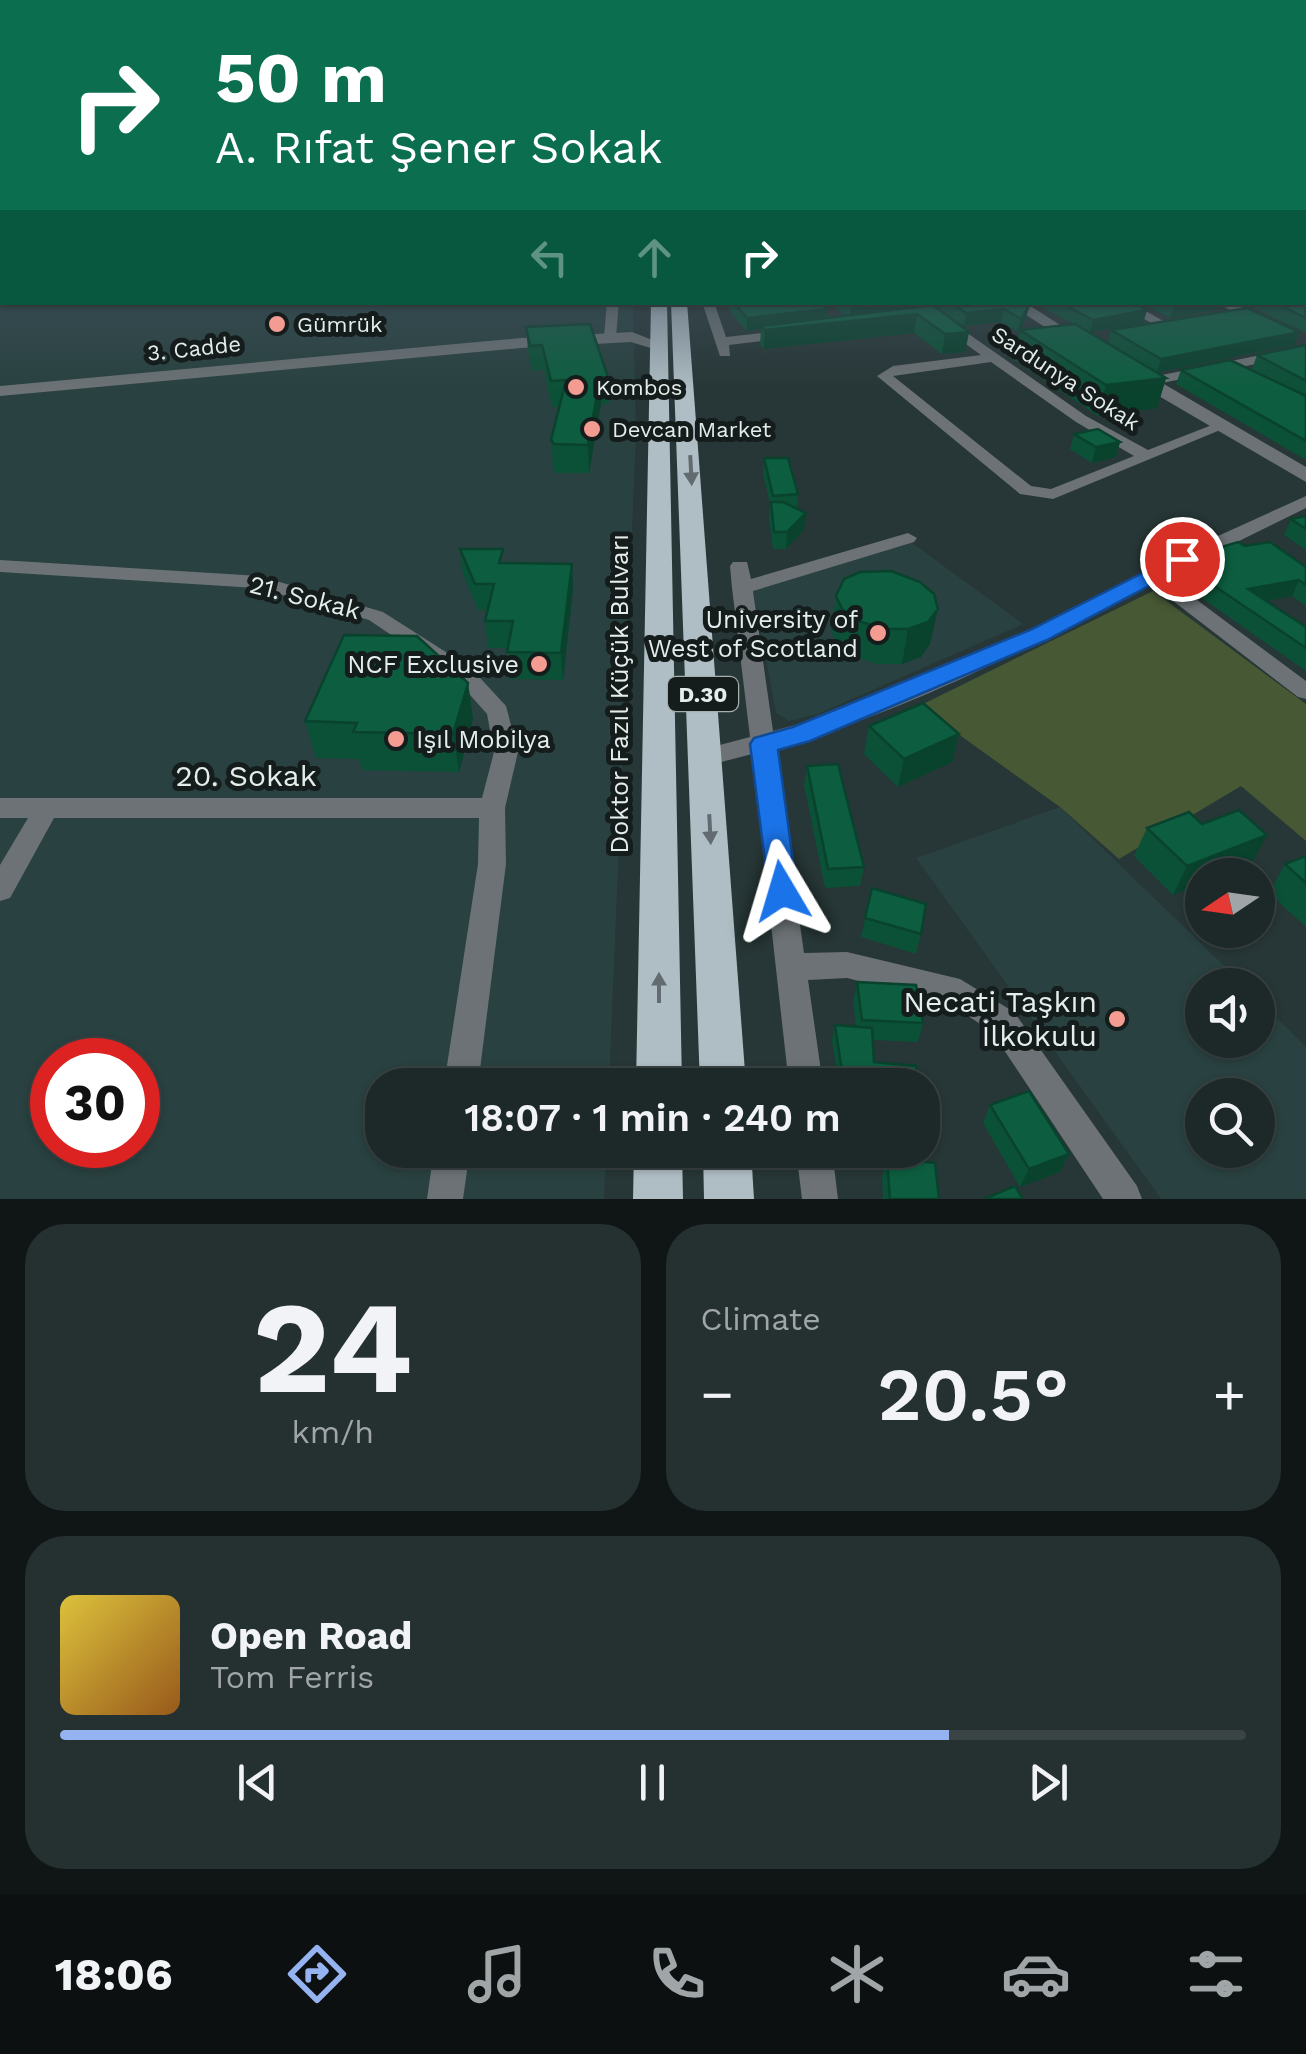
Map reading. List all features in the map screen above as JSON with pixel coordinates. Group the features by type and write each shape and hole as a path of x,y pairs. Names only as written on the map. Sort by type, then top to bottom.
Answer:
{"highway":[{"name":"D.30","path":"658,322 706,756 722,1068"},
{"name":"Doktor Fazıl Küçük Bulvarı","path":"658,322 658,1068"},
{"path":"658,1168 658,1199"},
{"path":"728,1168 729,1199"}],"street":[{"path":"610,338 614,305"},
{"path":"709,305 723,348 810,331"},
{"path":"1018,305 1306,476"},
{"path":"1126,305 1166,326"},
{"name":"Sardunya Sokak","path":"915,310 933,316 1146,456"},
{"path":"1222,310 1244,313 1275,328"},
{"name":"3. Cadde","path":"0,391 361,355 610,338 658,322"},
{"path":"1149,330 1186,323"},
{"path":"1290,334 1306,342"},
{"path":"1147,382 1306,350"},
{"path":"993,358 884,376 1026,490 1052,494 1222,426"},
{"path":"1228,366 1260,382"},
{"path":"706,756 801,735 1038,635 1150,574 1254,533 1306,501"},
{"path":"804,1068 741,577 908,538"},
{"name":"21. Sokak","path":"0,566 259,582 376,616 462,673 498,712 506,752 492,808 492,864 463,1068"},
{"path":"1150,574 1306,692"},
{"name":"20. Sokak","path":"0,808 492,808"},
{"path":"0,890 46,808"},
{"path":"790,967 847,965 960,993 1004,1022 1124,1199"},
{"path":"445,1199 449,1168"},
{"path":"816,1168 820,1199"}],"shaded area":[{"path":"0,305 633,305 636,435 610,1068 365,1068 365,1168 605,1168 604,1199 0,1199"},
{"path":"911,542 1023,624 818,714 789,721 776,713 753,590"},
{"name":"Necati Taşkın İlkokulu","path":"1060,807 1185,928 1185,948 1206,948 1226,968 1185,968 1185,1058 1275,1058 1275,1016 1306,1047 1306,1199 1161,1199 916,858"}],"green space":[{"path":"1153,591 1306,704 1306,841 1241,786 1119,859 1060,807 919,706"}],"building":[{"path":"736,305 823,305 828,309 747,318"},
{"path":"933,305 969,332 945,334 917,314 765,330 761,326"},
{"path":"954,305 1029,306 1021,319 1004,309 966,313"},
{"path":"1065,305 1138,305 1147,310 1093,320"},
{"path":"1279,305 1306,305 1306,318"},
{"path":"1247,308 1299,332 1161,359 1111,330"},
{"path":"590,324 608,377 600,378 588,445 554,444 551,440 566,380 551,381 542,345 530,346 526,327"},
{"path":"1075,324 1166,378 1106,385 1020,330"},
{"path":"1306,345 1306,381 1257,355"},
{"path":"1230,360 1306,396 1306,441 1181,370"},
{"path":"1098,429 1120,442 1096,447 1074,434"},
{"path":"764,458 788,458 798,494 773,496"},
{"path":"771,502 783,502 806,513 787,532 774,532"},
{"path":"1306,516 1306,529 1291,519"},
{"path":"1238,542 1245,546 1270,542 1306,567 1306,585 1299,580 1248,589 1306,627 1306,648 1188,568 1218,560 1205,552"},
{"path":"460,549 503,549 499,563 572,564 561,653 507,652 513,621 485,621 494,584 475,584"},
{"path":"891,571 920,582 934,594 938,609 928,622 908,629 883,629 859,621 842,609 836,596 844,579 860,572"},
{"path":"344,635 417,636 468,683 453,734 353,732 357,723 305,721"},
{"path":"923,703 959,734 904,759 869,726"},
{"path":"838,764 864,867 828,869 807,766"},
{"path":"1239,810 1267,835 1208,858 1185,858 1185,864 1147,828 1189,812 1202,824"},
{"path":"1306,856 1306,883 1285,864"},
{"path":"872,888 926,904 921,934 865,918"},
{"path":"857,982 916,985 923,1023 862,1020"},
{"path":"835,1025 872,1028 874,1062 916,1068 841,1068"},
{"path":"1029,1091 1069,1154 1029,1169 990,1105"},
{"path":"888,1168 936,1168 939,1199 890,1199"},
{"path":"1015,1186 1023,1199 984,1199"}],"place":[{"name":"Gümrük","path":"277,324"},
{"name":"Kombos","path":"576,387"},
{"name":"Devcan Market","path":"592,429"},
{"name":"University of West of Scotland","path":"878,633"},
{"name":"NCF Exclusive","path":"539,664"},
{"name":"Işıl Mobilya","path":"396,739"},
{"name":"Necati Taşkın İlkokulu","path":"1117,1019"}],"route":[{"path":"782,891 764,744 801,735 1038,635 1182,559"}]}
